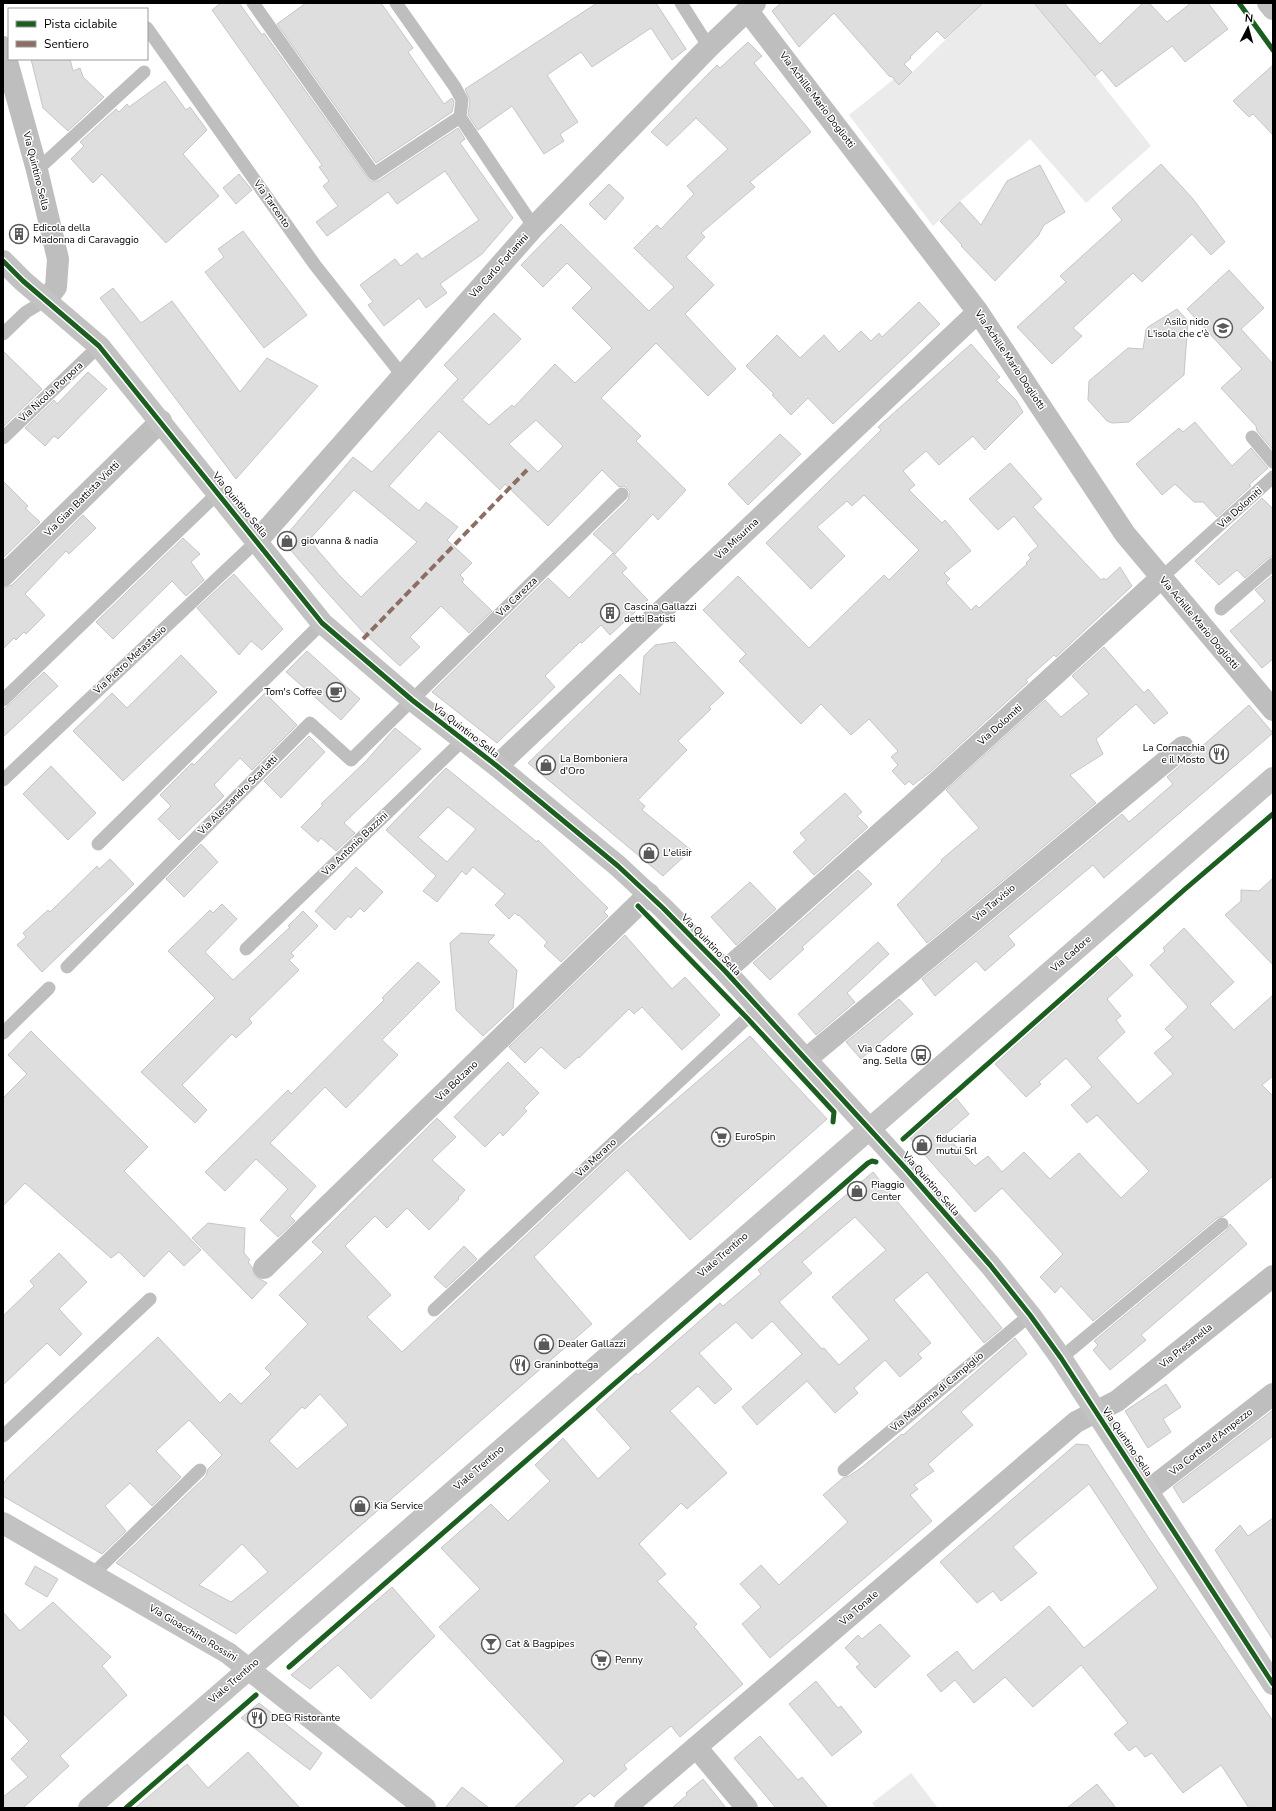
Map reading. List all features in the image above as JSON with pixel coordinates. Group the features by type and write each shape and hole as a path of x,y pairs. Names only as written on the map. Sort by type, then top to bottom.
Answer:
{"street":[{"path":"1268,3 1273,10"},
{"name":"Via Carlo Forlanini","path":"256,541 534,227 709,47 751,6"},
{"name":"Via Achille Mario Dogliotti","path":"751,6 978,312 1125,534 1273,710"},
{"name":"Via Quintino Sella","path":"3,47 37,170 58,259 56,287 46,300 99,346 161,421 322,623 412,700 497,766 618,866 649,894 759,1007 805,1060 889,1150 990,1265 1062,1358 1096,1412 1149,1490 1273,1684"},
{"path":"3,261 46,300"},
{"name":"Via Misurina","path":"497,766 978,312"},
{"name":"Via Gian Battista Viotti","path":"3,576 161,421"},
{"name":"Via Dolomiti","path":"725,971 919,799 1161,578"},
{"name":"Via Tarvisio","path":"805,1060 1183,747"},
{"name":"Via Cadore","path":"869,1129 1273,778"},
{"name":"Via Bolzano","path":"264,1268 649,894"},
{"name":"Viale Trentino","path":"89,1808 869,1129"},
{"name":"Via Presanella","path":"1096,1412 1117,1401 1273,1276"},
{"name":"Via Cortina d'Ampezzo","path":"1149,1490 1273,1394"},
{"name":"Via Tonale","path":"625,1808 1076,1422 1096,1412"},
{"name":"Via Gioacchino Rossini","path":"3,1523 228,1653 425,1808"},
{"path":"696,1747 747,1808"}],"lane":[{"path":"253,3 374,174 460,117"},
{"path":"396,3 455,87 462,100 460,117 534,227"},
{"path":"681,3 709,47"},
{"name":"Via Tarcento","path":"148,29 315,265 402,375"},
{"path":"37,170 144,72"},
{"path":"3,334 26,312 46,300"},
{"name":"Via Nicola Porpora","path":"3,438 99,346"},
{"path":"1252,437 1273,462"},
{"name":"Via Dolomiti","path":"1161,578 1273,477"},
{"path":"3,700 218,493"},
{"name":"Via Carezza","path":"412,700 622,494"},
{"name":"Via Pietro Metastasio","path":"3,780 256,541"},
{"path":"1221,609 1273,564"},
{"path":"98,844 322,623"},
{"name":"Via Alessandro Scarlatti","path":"67,967 310,723 351,760 412,700"},
{"name":"Via Antonio Bazzini","path":"246,949 463,740"},
{"path":"3,1033 49,988"},
{"name":"Via Merano","path":"434,1310 759,1007"},
{"path":"1062,1358 1222,1224"},
{"path":"3,1436 150,1299"},
{"name":"Via Madonna di Campiglio","path":"844,1470 1030,1315"},
{"path":"93,1574 200,1470"}],"shaded area":[{"path":"967,3 1034,3 1083,60 1151,146 1086,203 1030,139 933,226 849,115 894,79 900,84 974,12"},
{"path":"911,1773 938,1808 876,1808 872,1803"}],"building":[{"path":"221,3 239,3 262,35 264,33 370,181 378,181 458,128 465,139 460,143 513,218 482,254 440,284 447,293 426,308 419,298 384,326 368,305 373,302 360,285 395,259 401,266 417,253 422,259 479,220 445,171 397,204 388,192 327,236 316,222 338,206 323,186 329,181 319,167 322,165 212,10"},
{"path":"306,3 381,3 413,48 408,52 444,104 452,98 454,102 452,112 376,163 277,24"},
{"path":"597,3 656,3 686,49 672,60 651,28 592,67 581,52 547,75 578,122 560,134 564,141 544,154 512,106 478,130 468,115 470,100 465,89"},
{"path":"781,3 983,3 945,39 937,31 910,57 911,58 904,64 912,72 899,85 891,76 890,77 834,13 799,47 772,11"},
{"path":"1034,3 1064,3 1100,44 1143,3 1149,3 1167,22 1191,3 1208,3 1228,29 1185,62 1172,46 1116,87 1102,70 1095,76"},
{"path":"748,42 762,56 754,63 811,132 750,182 755,187 701,233 705,237 686,257 714,285 685,314 736,369 708,396 656,343 601,398 641,436 636,441 686,490 658,520 653,514 615,554 593,534 628,500 630,492 624,486 619,487 602,470 548,526 505,484 500,490 439,431 389,486 419,511 426,502 458,527 447,540 472,563 460,575 464,579 462,582 492,611 469,633 441,606 410,637 420,647 400,666 363,632 282,540 353,457 372,472 458,379 444,365 494,313 521,339 462,400 489,425 512,405 514,407 555,364 575,383 612,348 572,308 592,288 567,263 543,287 521,265 561,224 649,311 674,287 634,248 657,225 661,229 694,194 687,186 728,149 696,118 667,146 651,132 717,65 720,68","holes":["536,420 563,446 538,472 509,444","354,490 417,542 361,597 340,576 309,540"]},
{"path":"31,60 70,60 73,71 80,68 83,77 104,97 68,131 43,108"},
{"path":"1273,65 1273,135 1253,114 1249,117 1233,101"},
{"path":"165,81 186,110 190,107 207,130 183,154 219,196 166,243 102,174 93,183 71,159 84,146 80,142 116,109 119,112 127,104 129,107"},
{"path":"1161,164 1193,199 1225,242 1211,255 1192,234 1142,282 1133,273 1073,328 1082,336 1052,364 1017,327 1066,282 1060,276 1122,220 1112,208"},
{"path":"1040,165 1065,212 1044,225 1038,236 995,281 961,246 962,245 940,221 960,202 981,225 1007,181"},
{"path":"239,174 252,190 236,204 223,188"},
{"path":"609,184 624,198 605,220 589,204"},
{"path":"243,231 307,315 264,348 205,272 224,257 218,249"},
{"path":"1229,270 1264,308 1241,329 1273,364 1273,450 1257,431 1256,426 1221,388 1242,369 1187,309"},
{"path":"113,288 141,323 172,301 240,392 267,358 318,386 236,479 100,298"},
{"path":"919,302 940,324 833,424 808,398 791,415 772,395 774,394 746,366 777,335 800,358 824,335 839,352 861,331 871,341 879,333 882,337"},
{"path":"1177,309 1188,321 1184,375 1129,422 1112,423 1107,421 1088,400 1089,381 1128,348 1143,349 1146,330 1148,327"},
{"path":"971,344 1000,377 996,380 1016,400 1023,412 985,450 973,436 939,465 926,451 903,471 915,485 909,490 942,523 945,520 971,551 944,573 950,579 946,583 971,610 976,605 979,608 1027,564 1026,563 1031,558 1028,555 1038,546 1014,516 998,530 969,499 1010,463 1042,499 1033,507 1101,580 1104,578 1106,580 1120,567 1132,586 1056,657 1054,655 1026,680 1028,682 930,772 913,785 909,781 905,785 892,771 898,765 891,757 898,751 869,719 851,735 821,704 801,724 739,661 746,654 703,610 738,576 809,648 884,575 889,580 919,550 864,495 852,506 847,501 817,527 845,556 811,589 766,543 881,430 878,427"},
{"path":"3,351 42,389 3,427"},
{"path":"88,372 107,389 58,439 54,436 45,446 25,428 54,400 57,404"},
{"path":"1195,422 1232,466 1251,448 1268,468 1249,485 1251,486 1217,517 1203,502 1194,502 1175,484 1162,495 1136,464 1179,428 1183,432"},
{"path":"780,434 801,454 748,505 728,484"},
{"path":"3,481 28,506 25,508 40,522 3,558"},
{"path":"1262,498 1273,509 1273,556 1268,558 1245,578 1237,570 1219,585 1195,561"},
{"path":"83,515 96,528 69,554 66,551 25,594 45,615 26,634 24,632 16,640 14,638 3,649 3,588 12,585"},
{"path":"183,538 200,554 191,562 204,580 186,596 172,581 113,639 96,622"},
{"path":"613,553 627,568 622,573 648,600 610,635 601,625 582,643 580,642 545,676 555,687 497,743 432,692 548,578 569,598"},
{"path":"234,574 283,629 262,650 251,641 239,655 197,608"},
{"path":"1273,575 1273,659 1262,668 1230,631 1265,601 1255,590"},
{"path":"675,642 724,693 709,707 711,709 678,741 687,750 638,800 645,806 642,810 691,850 663,876 528,763 620,674 640,695 644,656 655,645"},
{"path":"1104,647 1144,693 1148,689 1168,713 1154,724 1136,704 1096,739 1103,754 1070,775 1096,803 927,943 897,905 942,861 941,860 979,828 946,790 1045,700 1061,717 1089,694 1072,676"},
{"path":"307,651 360,699 341,720 286,672"},
{"path":"181,655 217,692 123,781 73,731 112,693 127,708"},
{"path":"44,672 58,686 3,737 3,710"},
{"path":"265,693 297,725 252,770 240,758 214,785 224,796 179,840 158,819 171,806 160,795 192,763 194,765"},
{"path":"1249,705 1273,733 1104,878 1093,865 1008,936 1015,945 985,971 976,961 935,996 922,979 1122,814 1129,822 1173,784 1167,777"},
{"path":"395,728 421,749 344,823 355,833 336,851 321,838 318,842 301,827 323,805 321,804 366,761"},
{"path":"309,736 325,752 281,798 264,781"},
{"path":"51,766 96,813 68,840 23,794"},
{"path":"446,768 537,842 538,840 608,908 604,912 608,916 561,962 544,946 547,942 519,915 518,916 515,913 509,919 495,905 505,894 473,867 466,875 462,871 437,902 423,891 436,876 386,830","holes":["448,807 476,829 447,862 418,837"]},
{"path":"845,793 862,812 857,816 868,827 814,875 793,852 806,840 800,833"},
{"path":"201,844 218,862 184,897 166,879"},
{"path":"110,859 134,884 42,972 17,945 26,937 23,933 48,910 50,912 97,866 99,869"},
{"path":"356,867 383,892 364,912 360,908 351,918 348,916 335,930 315,911"},
{"path":"858,870 872,884 802,947 804,949 770,980 753,963"},
{"path":"1273,878 1273,965 1225,915 1241,901 1241,890 1259,891"},
{"path":"750,882 776,909 736,945 711,917"},
{"path":"222,904 237,919 205,952 233,980 290,927 288,926 303,911 318,926 291,953 294,956 289,960 299,970 249,1019 252,1023 236,1038 232,1034 182,1085 207,1110 195,1123 141,1072 215,998 168,951 210,910 213,913"},
{"path":"1184,928 1234,982 1210,1004 1234,1030 1273,995 1273,1076 1262,1085 1273,1096 1273,1176 1224,1216 1217,1218 1093,1321 1061,1286 1055,1293 1040,1277 1063,1254 1002,1188 975,1212 910,1138 956,1098 969,1114 945,1135 975,1166 988,1156 1002,1172 1024,1152 1050,1179 1079,1153 1121,1198 1149,1171 1097,1115 1087,1123 1071,1105 1092,1087 1066,1058 1039,1082 1041,1084 1026,1097 995,1064 1116,956 1133,975 1107,999 1121,1016 1116,1020 1125,1032 1097,1058 1138,1104 1173,1074 1154,1053 1173,1037 1165,1029 1188,1007 1150,965 1165,951 1163,948"},
{"path":"461,933 495,935 488,942 517,970 513,1008 483,1036 456,1010 450,943"},
{"path":"625,935 672,989 685,977 720,1015 682,1050 642,1007 634,1014 629,1009 579,1058 578,1057 565,1069 541,1047 525,1063 509,1047"},
{"path":"878,942 889,954 847,993 855,1002 816,1035 798,1014"},
{"path":"418,962 440,982 382,1040 398,1055 346,1108 325,1087 270,1143 316,1186 290,1216 295,1221 278,1237 260,1220 288,1189 256,1159 225,1191 205,1172 288,1090 291,1094 384,1000 382,998"},
{"path":"899,999 913,1014 861,1059 846,1042"},
{"path":"31,1031 148,1147 124,1171 201,1250 184,1266 169,1251 144,1277 119,1252 111,1258 25,1183 3,1206 3,1098 27,1074 8,1055"},
{"path":"750,1036 827,1119 690,1240 627,1170 534,1257 592,1324 236,1634 116,1563 206,1476 208,1469 222,1455 189,1420 156,1451 181,1477 152,1506 130,1483 105,1506 126,1531 102,1554 3,1496 3,1484 8,1477 158,1337 220,1403 230,1393 241,1404 271,1374 265,1368 308,1324 279,1295 323,1252 312,1242 437,1118 456,1137 432,1160 465,1190 458,1198 459,1199 429,1230 407,1208 387,1228 375,1216 345,1246 391,1295 367,1317 402,1352 613,1154","holes":["320,1394 348,1425 297,1469 269,1441 302,1407 305,1409","242,1544 268,1572 231,1602 199,1585"]},
{"path":"508,1062 539,1093 524,1108 527,1111 503,1136 500,1132 485,1147 454,1117"},
{"path":"873,1172 1002,1328 984,1343 927,1272 894,1300 931,1343 918,1354 922,1358 900,1377 885,1360 854,1388 858,1393 835,1413 807,1381 757,1425 742,1407 802,1354 772,1321 752,1339 736,1322 699,1353 732,1389 715,1404 698,1386 670,1411 727,1473 687,1509 681,1503 639,1544 666,1574 657,1581 697,1624 694,1627 743,1684 680,1737 671,1726 624,1765 627,1769 594,1797 590,1793 572,1808 514,1808 564,1761 439,1627 480,1589 441,1548 491,1504 508,1521 550,1481 535,1465 563,1438 598,1479 631,1448 596,1409 636,1373 638,1375 720,1303 723,1306 761,1274 758,1270","holes":["855,1217 886,1250 832,1297 869,1339 839,1365 824,1348 822,1349 779,1302 812,1273 802,1262"]},
{"path":"208,1223 245,1228 244,1253 250,1260 248,1262 252,1267 255,1276 267,1283 252,1299 192,1238"},
{"path":"1230,1224 1247,1244 1141,1335 1146,1340 1110,1370 1093,1350 1098,1345 1094,1341 1227,1230"},
{"path":"464,1246 477,1259 446,1288 434,1277"},
{"path":"59,1253 87,1282 59,1309 82,1334 60,1356 47,1343 3,1385 3,1316 34,1286 30,1281"},
{"path":"1015,1338 1027,1354 961,1412 973,1425 928,1464 934,1471 914,1485 918,1489 910,1495 932,1521 770,1658 742,1624 761,1607 740,1584 761,1565 779,1585 848,1522 823,1495 843,1478 861,1468 902,1434 903,1435"},
{"path":"1166,1384 1181,1407 1163,1419 1171,1432 1148,1448 1125,1411"},
{"path":"1273,1410 1273,1436 1183,1503 1173,1487"},
{"path":"1076,1444 1088,1445 1148,1537 1273,1721 1273,1808 1249,1808 1221,1765 1183,1793 1152,1753 1145,1757 1136,1746 1129,1751 1114,1734 1128,1723 1081,1665 1033,1707 1005,1677 974,1703 955,1680 941,1692 927,1675 957,1651 973,1671 1049,1606 1084,1648 1158,1588 1089,1484 1013,1547 1037,1573 1001,1601 993,1591 977,1603 940,1562"},
{"path":"1273,1518 1273,1640 1215,1550 1240,1525 1248,1536"},
{"path":"35,1566 58,1579 47,1597 25,1584"},
{"path":"392,1587 435,1636 371,1699 338,1665 310,1689 291,1675"},
{"path":"53,1602 111,1657 102,1666 127,1695 60,1756 69,1766 23,1808 3,1808 3,1797 28,1777 11,1759 29,1741 3,1713 3,1612 20,1631"},
{"path":"880,1624 910,1656 875,1688 856,1667 860,1664 845,1648 858,1635 862,1639"},
{"path":"816,1681 838,1708 841,1706 862,1732 832,1756 789,1704"},
{"path":"259,1703 322,1753 310,1770 241,1718"},
{"path":"760,1736 798,1780 802,1777 828,1808 776,1808 734,1758"},
{"path":"248,1752 300,1808 135,1808 187,1764 208,1788"},
{"path":"703,1779 726,1808 672,1808 687,1795 686,1793"},
{"path":"1097,1784 1116,1808 1067,1808"},
{"path":"462,1787 489,1808 445,1808"}],"marked path":[{"path":"363,639 527,470"}],"cycle path":[{"path":"1239,3 1273,50"},
{"path":"3,261 23,281 99,346 322,623 412,700 497,766 618,866 663,908 725,971 907,1170 990,1265 1030,1315 1061,1358 1273,1684"},
{"path":"903,1139 1184,890 1273,814"},
{"path":"638,906 747,1018 834,1112 833,1122"},
{"path":"289,1667 868,1163 872,1161 876,1162"},
{"path":"126,1808 256,1695"}],"place":[{"name":"Edicola della Madonna di Caravaggio","path":"19,234"},
{"name":"Asilo nido L'isola che c'è","path":"1223,328"},
{"name":"giovanna & nadia","path":"287,541"},
{"name":"Cascina Gallazzi detti Batisti","path":"610,613"},
{"name":"Tom's Coffee","path":"336,692"},
{"name":"La Cornacchia e il Mosto","path":"1219,754"},
{"name":"La Bomboniera d'Oro","path":"546,765"},
{"name":"L'elisir","path":"649,853"},
{"name":"Via Cadore ang. Sella","path":"921,1055"},
{"name":"EuroSpin","path":"721,1137"},
{"name":"fiduciaria mutui Srl","path":"922,1145"},
{"name":"Piaggio Center","path":"857,1191"},
{"name":"Dealer Gallazzi","path":"544,1344"},
{"name":"Graninbottega","path":"520,1365"},
{"name":"Kia Service","path":"360,1506"},
{"name":"Cat & Bagpipes","path":"491,1644"},
{"name":"Penny","path":"601,1660"},
{"name":"DEG Ristorante","path":"257,1718"}]}
